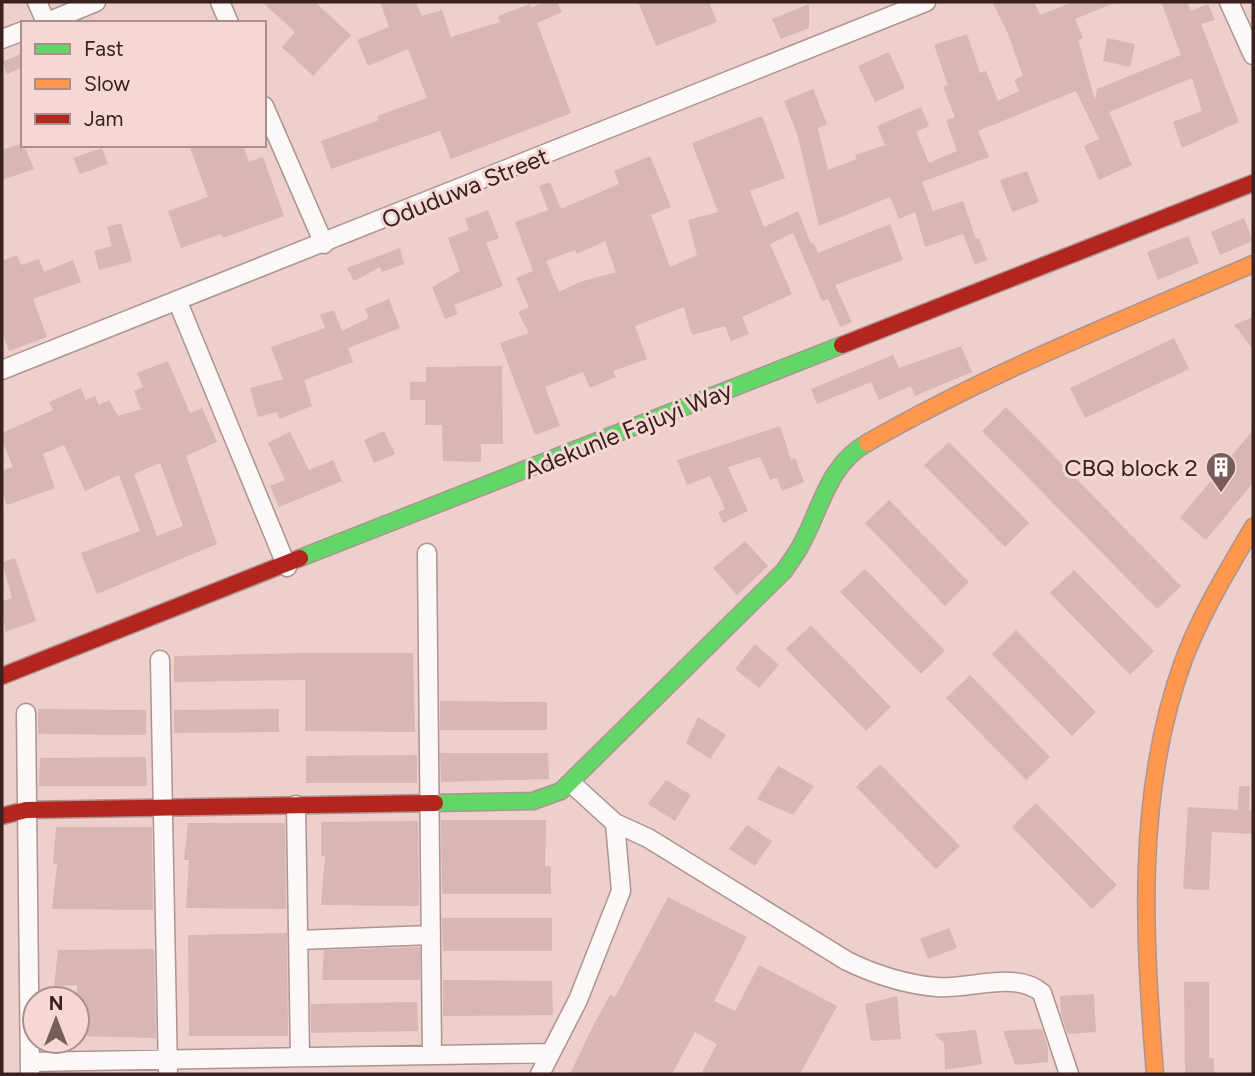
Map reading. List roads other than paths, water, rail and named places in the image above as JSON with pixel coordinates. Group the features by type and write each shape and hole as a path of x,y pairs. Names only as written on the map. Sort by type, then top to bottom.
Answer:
{"street":[{"path":"37,2 44,21"},
{"path":"50,21 96,2"},
{"path":"220,2 228,21"},
{"name":"Oduduwa Street","path":"2,370 926,2"},
{"path":"1230,2 1253,55"},
{"path":"2,39 21,32"},
{"path":"266,111 324,244"},
{"name":"Adekunle Fajuyi Way","path":"2,677 287,567 1253,183"},
{"path":"2,816 26,810 533,801 550,797 571,783 784,571 802,544 833,473 849,452 915,415 1061,347 1253,264"},
{"path":"177,300 287,567"},
{"path":"1155,1074 1148,998 1145,894 1150,790 1158,744 1170,697 1203,612 1228,565 1253,527"},
{"path":"427,553 432,1055"},
{"path":"160,660 168,1067"},
{"path":"26,713 30,1068 168,1067 300,1057 550,1053"},
{"path":"571,783 615,824 648,838 846,961 875,974 907,984 940,987 1010,983 1032,985 1042,993 1069,1074"},
{"path":"296,805 300,1057"},
{"path":"540,1074 578,1000 621,891 615,824"},
{"path":"298,940 430,935"}],"place":[{"name":"CBQ block 2","path":"1221,494"}]}
